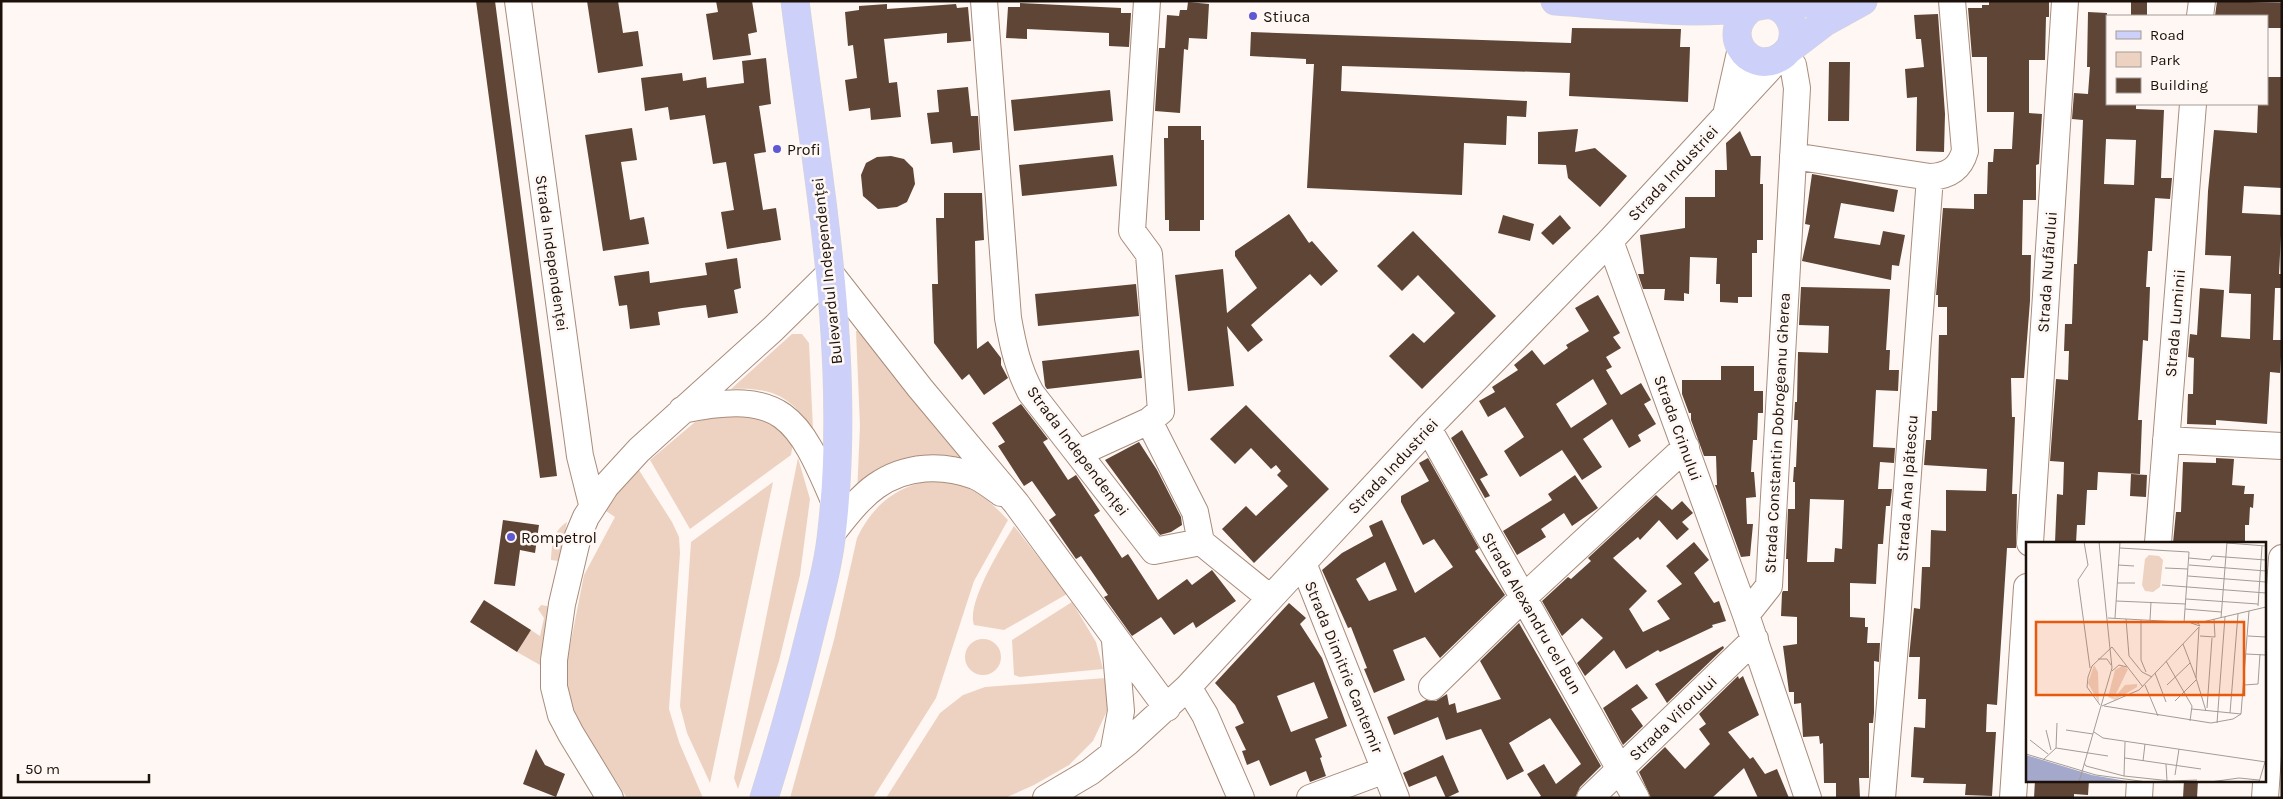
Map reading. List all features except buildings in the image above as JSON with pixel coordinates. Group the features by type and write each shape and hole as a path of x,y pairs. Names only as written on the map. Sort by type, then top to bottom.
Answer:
{"main road":[{"name":"Bulevardul Independenței","path":"764,798 804,660 832,533 835,503 838,392 830,273 795,1"},
{"path":"1556,1 1624,3 1693,11 1837,1"},
{"path":"1693,11 1720,23 1754,60 1772,61 1825,22 1863,1"},
{"path":"1739,43 1740,20 1763,6"},
{"path":"1763,6 1788,16 1792,24 1792,43 1784,54"}],"street":[{"name":"Strada Independenței","path":"518,1 580,456 592,504"},
{"name":"Strada Independenței","path":"984,1 1008,318 1014,351 1021,373 1032,394 1154,550 1201,542"},
{"path":"1079,453 1149,421 1161,411 1149,254 1132,231 1147,1"},
{"path":"1793,156 1930,177 1943,176 1953,171 1962,161 1965,151 1952,1"},
{"name":"Strada Nufărului","path":"2030,542 2065,1"},
{"path":"2200,15 2202,1"},
{"name":"Strada Industriei","path":"1726,116 1739,43"},
{"name":"Strada Industriei","path":"1046,798 1090,772 1167,708 1188,687 1428,428 1610,241 1784,54"},
{"name":"Strada Constantin Dobrogeanu Gherea","path":"1751,627 1769,586 1797,88 1793,65 1784,54"},
{"name":"Strada Luminii","path":"2158,542 2193,105"},
{"name":"Strada Ana Ipătescu","path":"1882,798 1930,177"},
{"name":"Strada Crinului","path":"1610,241 1751,627"},
{"path":"610,798 571,734 562,715 554,687 554,660 562,604 578,536 592,504 624,465 682,410 773,329 830,273 920,388 1016,503 1167,708"},
{"path":"682,410 736,402 770,409 786,418 802,434 815,457 835,503"},
{"path":"1149,421 1195,512 1201,542 1270,598"},
{"name":"Strada Alexandru cel Bun","path":"1428,428 1636,798"},
{"path":"2166,440 2282,446"},
{"path":"1432,687 1523,598 1686,447"},
{"path":"832,533 856,504 876,486 904,471 938,467 976,476 1016,503"},
{"path":"2265,798 2277,688 2282,558"},
{"name":"Strada Dimitrie Cantemir","path":"1303,563 1396,798"},
{"path":"2013,798 2026,602"},
{"path":"1751,627 1808,798"},
{"name":"Strada Viforului","path":"1590,798 1621,769 1751,627"},
{"path":"1113,754 1122,711 1114,638"},
{"path":"1188,687 1205,715 1241,798"},
{"name":"Strada Dimitrie Cantemir","path":"1310,798 1385,770"},
{"path":"2139,798 2140,782"}],"green space":[{"path":"856,331 860,331 980,470 857,495 860,426"},
{"path":"792,334 802,334 809,343 813,430 797,409 779,396 758,390 731,389"},
{"path":"724,414 771,420 793,443 791,455 690,529 650,460 695,422"},
{"path":"798,458 810,499 800,575 779,661 738,789 734,778"},
{"path":"637,467 672,522 679,537 680,553 669,709 679,742 703,798 627,798 572,713 567,693 566,666 584,575 615,517 606,511 617,492"},
{"path":"943,480 979,494 1008,520 974,581 936,698 873,798 790,798 834,640 857,538 872,514 891,496 915,484"},
{"path":"773,482 710,783 687,733 680,706 691,542"},
{"path":"567,522 559,561 551,560 556,534"},
{"path":"1014,526 1067,594 1004,630 974,625 975,603 980,589"},
{"path":"1072,602 1096,642 1103,669 1020,677 1014,675 1012,640"},
{"path":"541,605 547,606 550,610 540,665 517,652 531,630 540,636 544,618 538,609"},
{"path":"983,639 996,644 1001,657 996,670 983,675 970,670 965,657 970,644"},
{"path":"1106,678 1107,711 1093,741 1069,765 1034,785 1005,798 886,798 940,713 963,695 985,687"}],"place":[{"name":"Stiuca","path":"1253,16"},
{"name":"Profi","path":"777,149"},
{"name":"Rompetrol","path":"511,537"}]}
